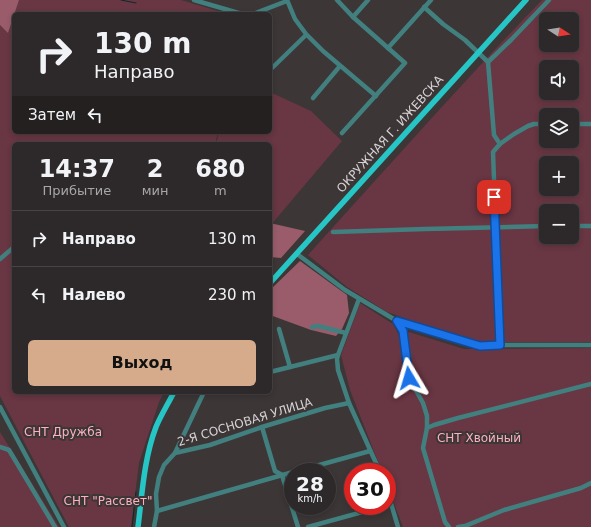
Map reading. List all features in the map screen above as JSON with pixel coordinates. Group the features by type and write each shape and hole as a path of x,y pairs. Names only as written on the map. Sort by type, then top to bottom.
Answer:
{"main road":[{"name":"ОКРУЖНАЯ Г. ИЖЕВСКА","path":"272,281 526,0"},
{"path":"138,527 149,449 155,428 162,412 173,394"}],"street":[{"path":"194,0 235,12"},
{"path":"337,0 353,17 405,63 342,133"},
{"path":"353,17 368,0"},
{"path":"388,48 431,0"},
{"path":"488,62 549,0"},
{"path":"258,12 287,1 295,19 306,35 376,96"},
{"path":"424,7 488,62 494,135 500,144"},
{"path":"272,68 306,35"},
{"path":"312,98 340,66"},
{"path":"500,345 493,152 500,144 514,134 528,126 539,124"},
{"path":"579,124 591,124"},
{"path":"333,232 539,226"},
{"path":"579,226 591,226"},
{"path":"0,259 12,249"},
{"path":"297,254 345,290 397,321 480,346 591,345"},
{"path":"359,299 338,355 338,370 349,403 376,463"},
{"path":"397,321 403,331 409,378 423,403 427,416 427,428 423,448 444,522 450,527"},
{"path":"312,327 318,326 346,333"},
{"path":"279,329 290,367"},
{"path":"272,372 338,355"},
{"path":"427,428 591,384"},
{"path":"175,453 203,394"},
{"name":"2-Я СОСНОВАЯ УЛИЦА","path":"157,511 156,494 159,477 164,465 175,453 210,445 262,427 325,408 349,403"},
{"path":"0,407 64,527"},
{"path":"262,427 275,471 282,475 298,527"},
{"path":"0,447 9,450 55,527"},
{"path":"326,463 370,451"},
{"path":"154,527 157,511 282,475"},
{"path":"458,527 465,526 504,510 581,488 591,483"},
{"path":"308,527 351,515"},
{"path":"392,515 398,527"}],"green space":[{"path":"19,0 181,0 221,12 15,12"},
{"path":"542,0 591,0 591,342 473,342 387,312 347,287 308,255"},
{"name":"СНТ Дружба","path":"12,20 12,134 218,134 216,142 12,142 12,394 163,394 139,463 131,527 69,527 0,396 0,25 8,32"},
{"path":"272,93 311,111 342,141 272,224 272,142 216,142 218,134 272,134"},
{"name":"СНТ Хвойный","path":"360,303 393,324 402,341 409,332 464,349 591,348 591,527 403,527 396,509 396,463 378,463 350,390 341,355"},
{"name":"СНТ \"Рассвет\"","path":"0,432 59,527 0,527"}],"shaded area":[{"path":"0,0 19,0 15,12 12,12 12,21 8,33 0,25"},
{"path":"272,223 305,231 281,258 272,257"},
{"path":"300,261 347,295 349,313 342,329 336,336 311,330 272,316 272,288"}],"waterway":[{"path":"121,0 136,3"},
{"path":"132,527 136,492"}],"route":[{"path":"409,378 403,331 397,321 480,346 500,345 494,197"}]}
